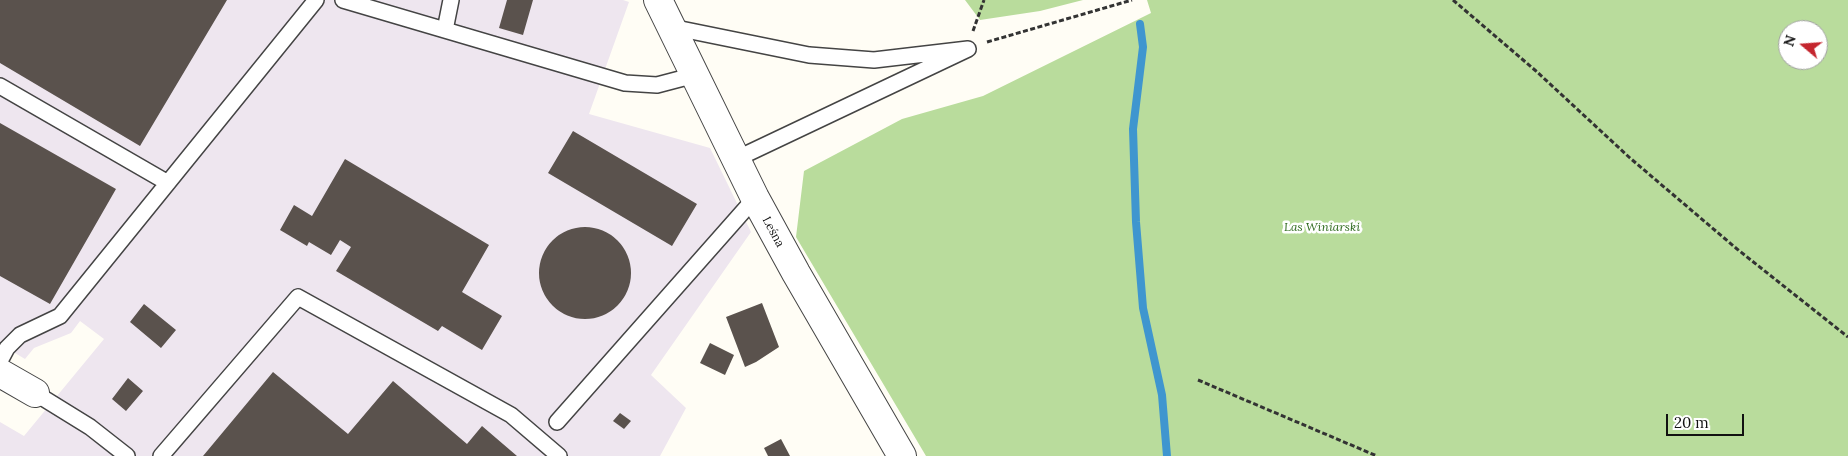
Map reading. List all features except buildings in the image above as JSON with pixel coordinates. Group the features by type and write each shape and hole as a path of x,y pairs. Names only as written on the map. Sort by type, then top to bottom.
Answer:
{"street":[{"name":"Leśna","path":"658,0 755,198 801,282 902,456"},
{"path":"0,373 35,393"}],"lane":[{"path":"0,361 7,348 20,335 60,316 316,0"},
{"path":"343,0 625,83 657,85 695,75"},
{"path":"446,30 451,0"},
{"path":"672,27 809,54 874,60 968,48"},
{"path":"736,159 968,48"},
{"path":"0,86 168,183"},
{"path":"557,422 755,198"},
{"path":"161,456 298,297 511,415 559,456"},
{"path":"35,393 90,427 127,456"}],"path":[{"path":"968,48 984,0"},
{"path":"968,48 1132,0"},
{"path":"1453,0 1536,71 1630,158 1729,243 1848,337"},
{"path":"1198,380 1377,456"}],"shaded area":[{"path":"0,0 623,0 629,2 589,114 710,148 751,232 651,375 686,408 660,456 0,456 0,422 24,436 104,339 80,321 71,333 34,348 25,359 0,344"}],"green space":[{"path":"965,0 1083,0 1040,11 980,20"},
{"name":"Las Winiarski","path":"1147,0 1848,0 1848,456 926,456 796,237 804,171 902,119 983,96 1151,13"}],"waterway":[{"path":"1140,24 1143,47 1133,129 1136,222 1143,308 1162,395 1167,456"}]}
